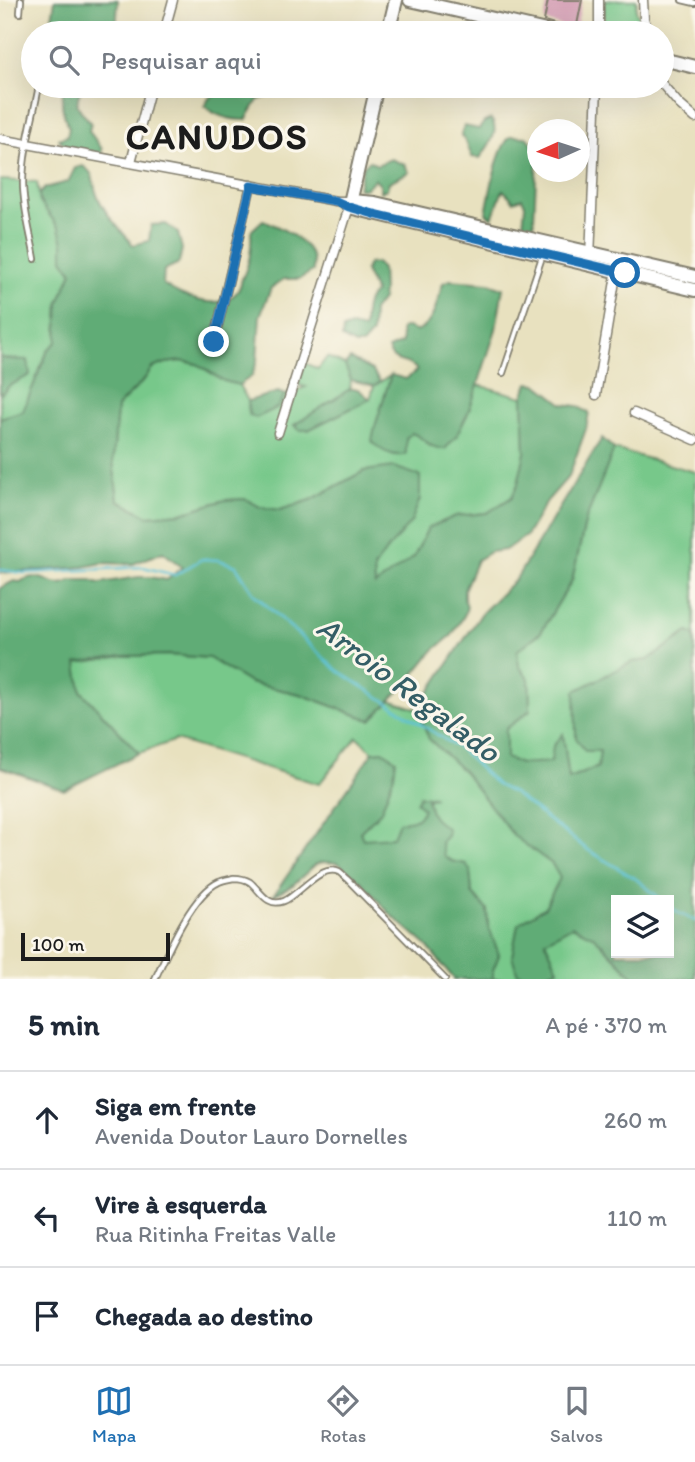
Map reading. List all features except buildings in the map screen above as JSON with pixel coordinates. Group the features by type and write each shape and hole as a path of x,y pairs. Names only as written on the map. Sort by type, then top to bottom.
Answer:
{"main road":[{"path":"391,21 396,0"},
{"path":"410,0 502,21"},
{"path":"674,61 695,67"},
{"path":"350,204 373,98"},
{"path":"350,204 375,203 590,259 695,276"},
{"path":"350,204 543,254 590,259"},
{"path":"617,265 695,290"}],"street":[{"path":"167,21 173,0"},
{"path":"599,0 599,21"},
{"path":"643,0 645,21"},
{"path":"131,162 148,98"},
{"path":"590,259 597,98"},
{"path":"674,98 695,118"},
{"path":"0,139 350,204 278,433"},
{"path":"214,342 251,186"},
{"path":"596,395 617,265"},
{"path":"634,414 695,440"}],"lane":[{"path":"20,13 21,0"},
{"path":"682,0 695,3"},
{"path":"35,259 23,181 37,98"},
{"path":"503,373 543,254"},
{"path":"155,979 173,941 199,898 218,882 240,878 249,881 266,899 278,902 285,901 309,881 332,871 347,879 445,979"}],"green space":[{"path":"55,0 118,0 117,21 51,21"},
{"path":"604,0 637,0 636,10 640,21 604,21"},
{"path":"62,98 78,98 78,106 91,123 89,131 102,149 101,157 78,152 59,139 67,136 69,128"},
{"path":"209,98 263,98 258,100 246,120 224,117 205,106"},
{"path":"491,119 495,129 492,139 480,158 472,157 461,136 464,126 479,129 484,122"},
{"path":"511,136 527,138 527,182 536,182 533,240 522,235 525,205 522,198 514,201 503,190 492,218 486,213 498,160"},
{"path":"391,159 405,165 409,172 389,182 387,189 380,192 380,184 375,179 365,189 358,188 363,166 370,161 377,165"},
{"path":"83,166 92,176 104,209 133,245 149,241 151,225 166,224 178,233 182,249 179,263 164,270 163,284 189,297 219,302 236,293 249,261 251,231 263,220 297,238 308,248 313,258 313,271 299,279 284,279 271,288 260,316 257,361 252,376 239,385 224,381 197,364 181,361 166,363 152,368 117,407 113,462 118,500 148,516 181,513 225,500 246,499 260,507 280,510 311,500 364,471 394,467 420,476 420,499 411,522 374,568 375,585 414,557 428,528 456,516 487,513 512,497 525,453 523,397 528,383 537,384 563,404 577,406 589,413 569,476 547,501 526,536 505,550 490,552 477,560 464,590 467,606 465,614 452,635 433,651 371,720 300,694 250,683 209,658 123,656 77,663 81,691 139,753 64,790 0,767 0,588 14,581 20,582 35,577 59,584 71,580 91,580 99,583 139,577 167,580 182,567 163,552 133,564 103,563 0,573 0,418 23,411 48,350 57,342 59,303 72,272 63,259 59,228 40,202 39,194 45,188 68,182 75,168"},
{"path":"0,180 37,182 40,202 59,228 63,259 72,272 59,303 57,342 48,350 23,411 0,418"},
{"path":"376,263 382,269 382,299 373,311 372,334 362,345 355,345 342,338 343,329 351,326 364,329 367,304 375,292 365,271 368,264"},
{"path":"450,280 489,283 503,288 496,329 478,385 456,437 445,449 434,447 412,433 406,438 406,454 388,453 372,441 391,375 406,379 417,370 394,358 388,349 402,343 401,329 408,327 415,331 427,324 434,312 443,283"},
{"path":"0,357 28,360 30,375 9,386 0,395"},
{"path":"327,357 345,365 351,380 350,389 294,425 300,430 308,430 370,399 374,386 391,375 375,427 406,438 412,432 430,446 456,437 478,385 523,397 525,453 512,497 487,513 456,516 428,528 414,557 375,586 374,568 385,552 364,471 311,500 280,510 260,507 246,499 225,500 181,513 148,516 118,501 113,462 117,407 152,368 181,361 197,364 224,381 239,385 248,401 249,415 277,408 285,395 306,387 298,385 305,363 318,369"},
{"path":"350,359 372,370 380,382 374,386 351,380 345,365"},
{"path":"350,389 358,389 370,399 308,430 300,430 294,425"},
{"path":"278,392 285,395 277,408 256,418 249,415 248,401"},
{"path":"602,438 614,449 586,519 572,580 541,632 517,651 519,666 529,679 530,710 506,729 506,758 520,764 551,762 553,746 563,734 569,779 598,767 600,751 585,751 576,738 575,691 632,662 648,660 688,632 695,635 695,979 636,979 616,958 674,958 674,895 611,895 611,953 595,937 572,926 545,941 558,969 533,979 517,972 512,956 518,924 545,907 560,878 552,864 514,836 464,772 429,739 418,709 482,613 516,579"},
{"path":"614,449 695,472 695,635 688,632 648,660 632,662 600,751 598,767 569,779 563,735 552,762 520,764 506,759 506,729 530,710 529,679 519,666 516,651 541,632 572,580 586,519"},
{"path":"123,656 209,658 250,683 300,694 370,720 390,700 418,709 429,739 464,772 514,836 552,864 561,878 545,907 518,924 517,972 529,979 493,979 493,970 499,955 488,925 487,910 472,893 470,870 444,857 427,799 420,796 423,808 421,815 393,837 363,840 360,832 381,811 394,775 395,760 383,751 373,752 357,737 319,784 176,740 139,753 81,691 76,663"},
{"path":"383,751 396,760 394,775 381,811 360,832 363,839 393,837 399,822 411,821 420,816 423,808 416,802 420,796 435,797 427,799 433,817 448,829 447,836 441,842 444,856 451,861 466,864 470,870 472,893 487,910 488,925 499,955 493,970 493,979 454,979 427,946 390,914 362,882 338,863 316,864 293,885 273,896 373,752"},
{"path":"572,926 595,937 611,953 611,958 616,958 636,979 533,979 558,969 545,941"}],"waterway":[{"name":"Arroio Regalado","path":"0,570 24,573 143,567 175,575 202,559 219,560 236,566 254,594 337,670 461,750 497,785 513,793 588,850 636,879 656,895"},
{"name":"Arroio Regalado","path":"674,909 695,921"}],"district":[{"name":"CANUDOS","path":"217,136"}],"route":[{"path":"214,342 251,186 336,201 374,214 625,273"}]}
